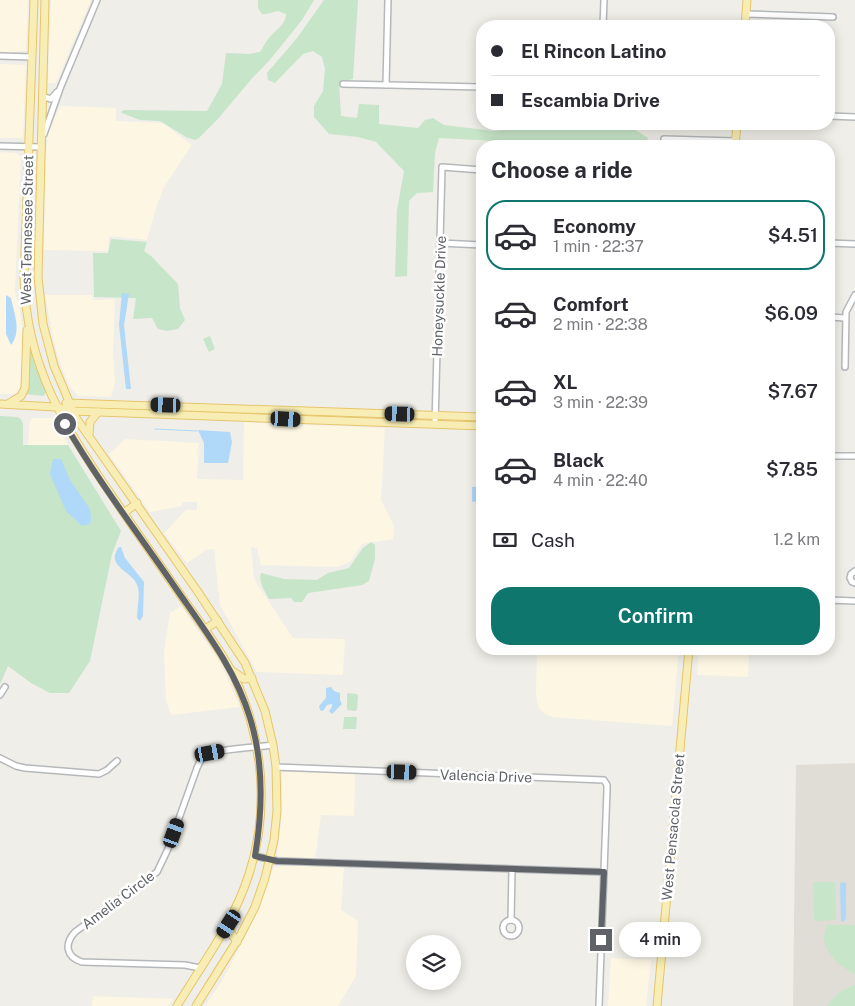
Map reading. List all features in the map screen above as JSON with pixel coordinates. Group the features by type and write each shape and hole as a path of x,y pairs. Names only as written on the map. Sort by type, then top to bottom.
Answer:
{"main road":[{"name":"West Tennessee Street","path":"34,0 24,278 27,320 39,364 56,407 79,448 205,629 231,670 250,718 257,747 262,802 255,856 240,900 230,920 177,1006"},
{"name":"West Tennessee Street","path":"45,0 38,278 40,304 49,347 72,411 218,621 245,663 264,711 273,745 276,767 277,811 270,859 254,907 237,942 197,1005"},
{"path":"746,20 747,0"},
{"path":"26,234 38,234"},
{"path":"24,278 38,278"},
{"path":"4,404 20,396 25,388 27,320"},
{"path":"56,407 68,402 476,417"},
{"path":"4,404 56,407 72,411 476,426"},
{"path":"89,436 90,422 98,412"},
{"path":"124,513 136,503"},
{"path":"205,629 218,621"},
{"name":"West Pensacola Street","path":"657,1006 688,655"},
{"path":"231,670 244,678 252,678"},
{"path":"230,920 231,933 237,942"}],"street":[{"path":"0,146 40,147 61,86 98,0"},
{"path":"386,85 388,0"},
{"path":"603,20 604,0"},
{"path":"746,14 833,17"},
{"path":"0,56 32,57"},
{"path":"342,84 476,88"},
{"path":"42,94 44,98 51,99 61,86"},
{"path":"835,116 855,117"},
{"path":"664,140 678,140"},
{"name":"Honeysuckle Drive","path":"435,424 442,167 476,170"},
{"path":"440,243 476,245"},
{"path":"835,243 855,244"},
{"path":"845,367 845,318 847,308 855,295"},
{"path":"835,317 845,318"},
{"path":"136,413 138,404"},
{"path":"835,456 855,456"},
{"path":"855,571 851,574 850,578 855,583"},
{"path":"835,600 855,601 855,594"},
{"path":"0,695 5,687"},
{"name":"Amelia Circle","path":"200,968 185,965 82,962 72,958 67,945 75,932 157,872 168,849 197,768 203,757 210,753 273,745"},
{"path":"0,758 25,768 99,774 117,761"},
{"name":"Valencia Drive","path":"276,767 597,779 605,782 607,790 604,872"},
{"path":"255,856 270,859 316,862 604,872 599,1006"},
{"path":"511,920 512,869"}],"shaded area":[{"path":"0,0 28,0 26,51 0,53"},
{"path":"51,0 91,0 56,83 48,83"},
{"path":"0,64 26,65 23,138 0,138"},
{"path":"60,106 116,108 116,121 163,123 192,145 164,187 147,240 109,236 108,251 44,250 48,132"},
{"path":"0,152 16,153 21,156 15,291 23,333 21,386 19,391 14,394 0,394"},
{"path":"45,295 92,295 93,300 115,299 113,352 115,382 111,397 78,396 70,387 54,343"},
{"path":"34,418 53,418 68,445 28,445 30,420"},
{"path":"244,422 385,428 381,500 394,526 393,539 362,544 350,562 337,567 261,565 257,548 251,547 254,579 293,638 345,639 343,675 257,672 220,605 214,549 206,550 187,563 164,533 186,510 197,510 197,502 182,502 182,506 150,512 109,454 125,439 199,443 197,479 243,480"},
{"path":"181,606 221,664 240,707 171,715 166,701 164,651 170,613"},
{"path":"537,655 678,655 672,726 552,717 540,710 536,691"},
{"path":"699,655 749,655 748,677 697,675"},
{"path":"855,763 855,1006 793,1006 796,765"},
{"path":"284,772 355,773 354,816 321,815 315,860 288,859 277,855 282,813 282,774"},
{"path":"288,865 344,868 341,910 358,921 356,976 338,1006 205,1006 222,981 256,915 271,872 275,867"},
{"path":"611,958 651,960 646,1006 608,1006"},
{"path":"93,996 173,999 168,1006 92,1006"}],"green space":[{"path":"258,0 314,0 302,20 269,61 199,138 195,140 186,137 160,121 140,120 121,112 124,110 207,111 222,84 226,53 249,54 260,52 286,18 286,14 278,11 262,14 258,8"},
{"path":"324,0 358,0 353,79 339,82 341,116 357,118 359,104 379,105 379,124 418,128 425,120 433,118 444,125 476,130 635,130 648,138 647,140 476,140 439,138 435,153 433,192 417,193 409,201 407,276 395,277 397,210 404,171 376,142 358,137 329,134 314,117 314,106 323,91 325,69 322,57 313,51 303,54 275,83 268,80 267,73 297,38"},
{"path":"111,239 147,242 144,251 178,284 180,308 185,320 178,329 167,331 158,329 152,318 133,319 136,298 94,297 93,253 108,253"},
{"path":"210,336 215,349 209,352 203,339"},
{"path":"30,347 46,392 44,396 25,394"},
{"path":"0,416 21,419 23,424 23,445 68,445 121,531 112,554 90,661 69,693 50,693 31,683 8,666 0,684"},
{"path":"371,542 375,545 375,559 369,581 362,585 308,593 302,602 294,602 291,598 269,599 262,586 261,573 284,579 317,580 328,573 349,568 363,548"},
{"path":"347,693 358,695 356,711 347,710"},
{"path":"344,717 357,717 356,729 343,729"},
{"path":"813,882 835,882 836,920 814,921"},
{"path":"827,925 855,925 855,974 839,964 827,949 824,937"},
{"path":"855,985 855,1006 827,1006 839,993"}],"water":[{"path":"122,293 129,294 124,325 131,389 126,389 119,325"},
{"path":"6,295 11,298 17,328 11,345 6,334"},
{"path":"198,430 230,432 232,442 228,463 204,463 204,443"},
{"path":"53,459 61,459 70,480 90,509 91,521 89,524 82,526 66,511 50,474"},
{"path":"472,487 476,487 476,502 472,502"},
{"path":"119,547 121,547 125,558 144,582 143,616 140,621 137,618 138,587 131,576 117,564 115,554"},
{"path":"331,687 334,691 340,693 342,704 332,714 329,711 332,704 327,705 323,711 320,710 319,706 326,698 326,688"},
{"path":"842,882 846,883 846,918 841,922 840,884"}],"waterway":[{"path":"155,429 197,431"}],"route":[{"path":"65,424 96,474 205,629 235,678 250,718 257,747 260,771 262,802 255,856 277,861 445,865 604,872 601,940"}]}
